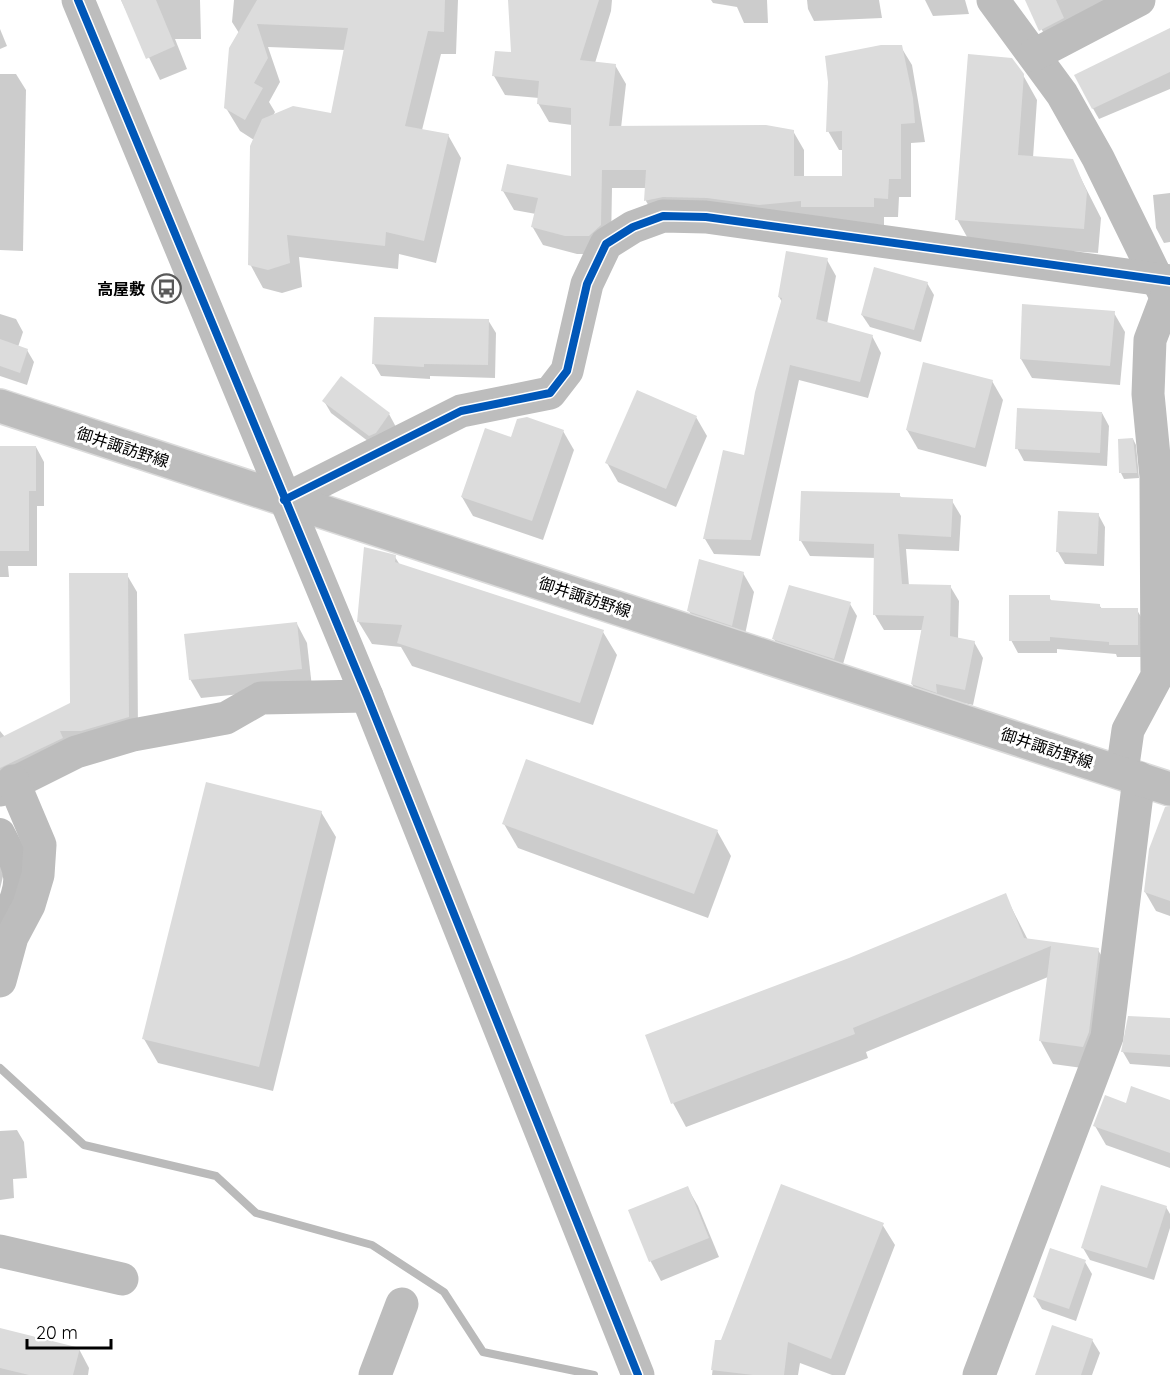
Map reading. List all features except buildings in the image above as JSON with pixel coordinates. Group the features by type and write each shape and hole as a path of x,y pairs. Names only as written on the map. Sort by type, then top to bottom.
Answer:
{"street":[{"path":"78,0 367,696 638,1375"},
{"path":"979,1375 1107,1037 1130,775 1128,730 1157,676 1156,477 1148,394 1150,340 1166,291 1098,158 1062,94 993,0"},
{"path":"1034,55 1139,0"},
{"path":"284,500 461,411 550,393 567,371 587,284 606,244 633,227 663,216 717,218 1166,291"},
{"name":"御井諏訪野線","path":"0,406 1170,789"},
{"path":"0,981 12,937 29,905 38,875 40,845 7,786 76,752 134,735 226,718 261,698 367,696"},
{"path":"0,1251 122,1279"},
{"path":"375,1375 402,1304"}],"waterway":[{"path":"0,833 13,858 18,877 15,896 4,922"},
{"path":"0,1068 84,1145 216,1176 256,1213 372,1245 444,1292 483,1352 594,1375"}],"cycle path":[{"path":"78,0 367,696 638,1375"},
{"path":"284,500 461,411 550,393 567,371 587,284 606,244 633,227 663,216 706,217 1170,281"}],"place":[{"name":"高屋敷","path":"166,289"}]}
